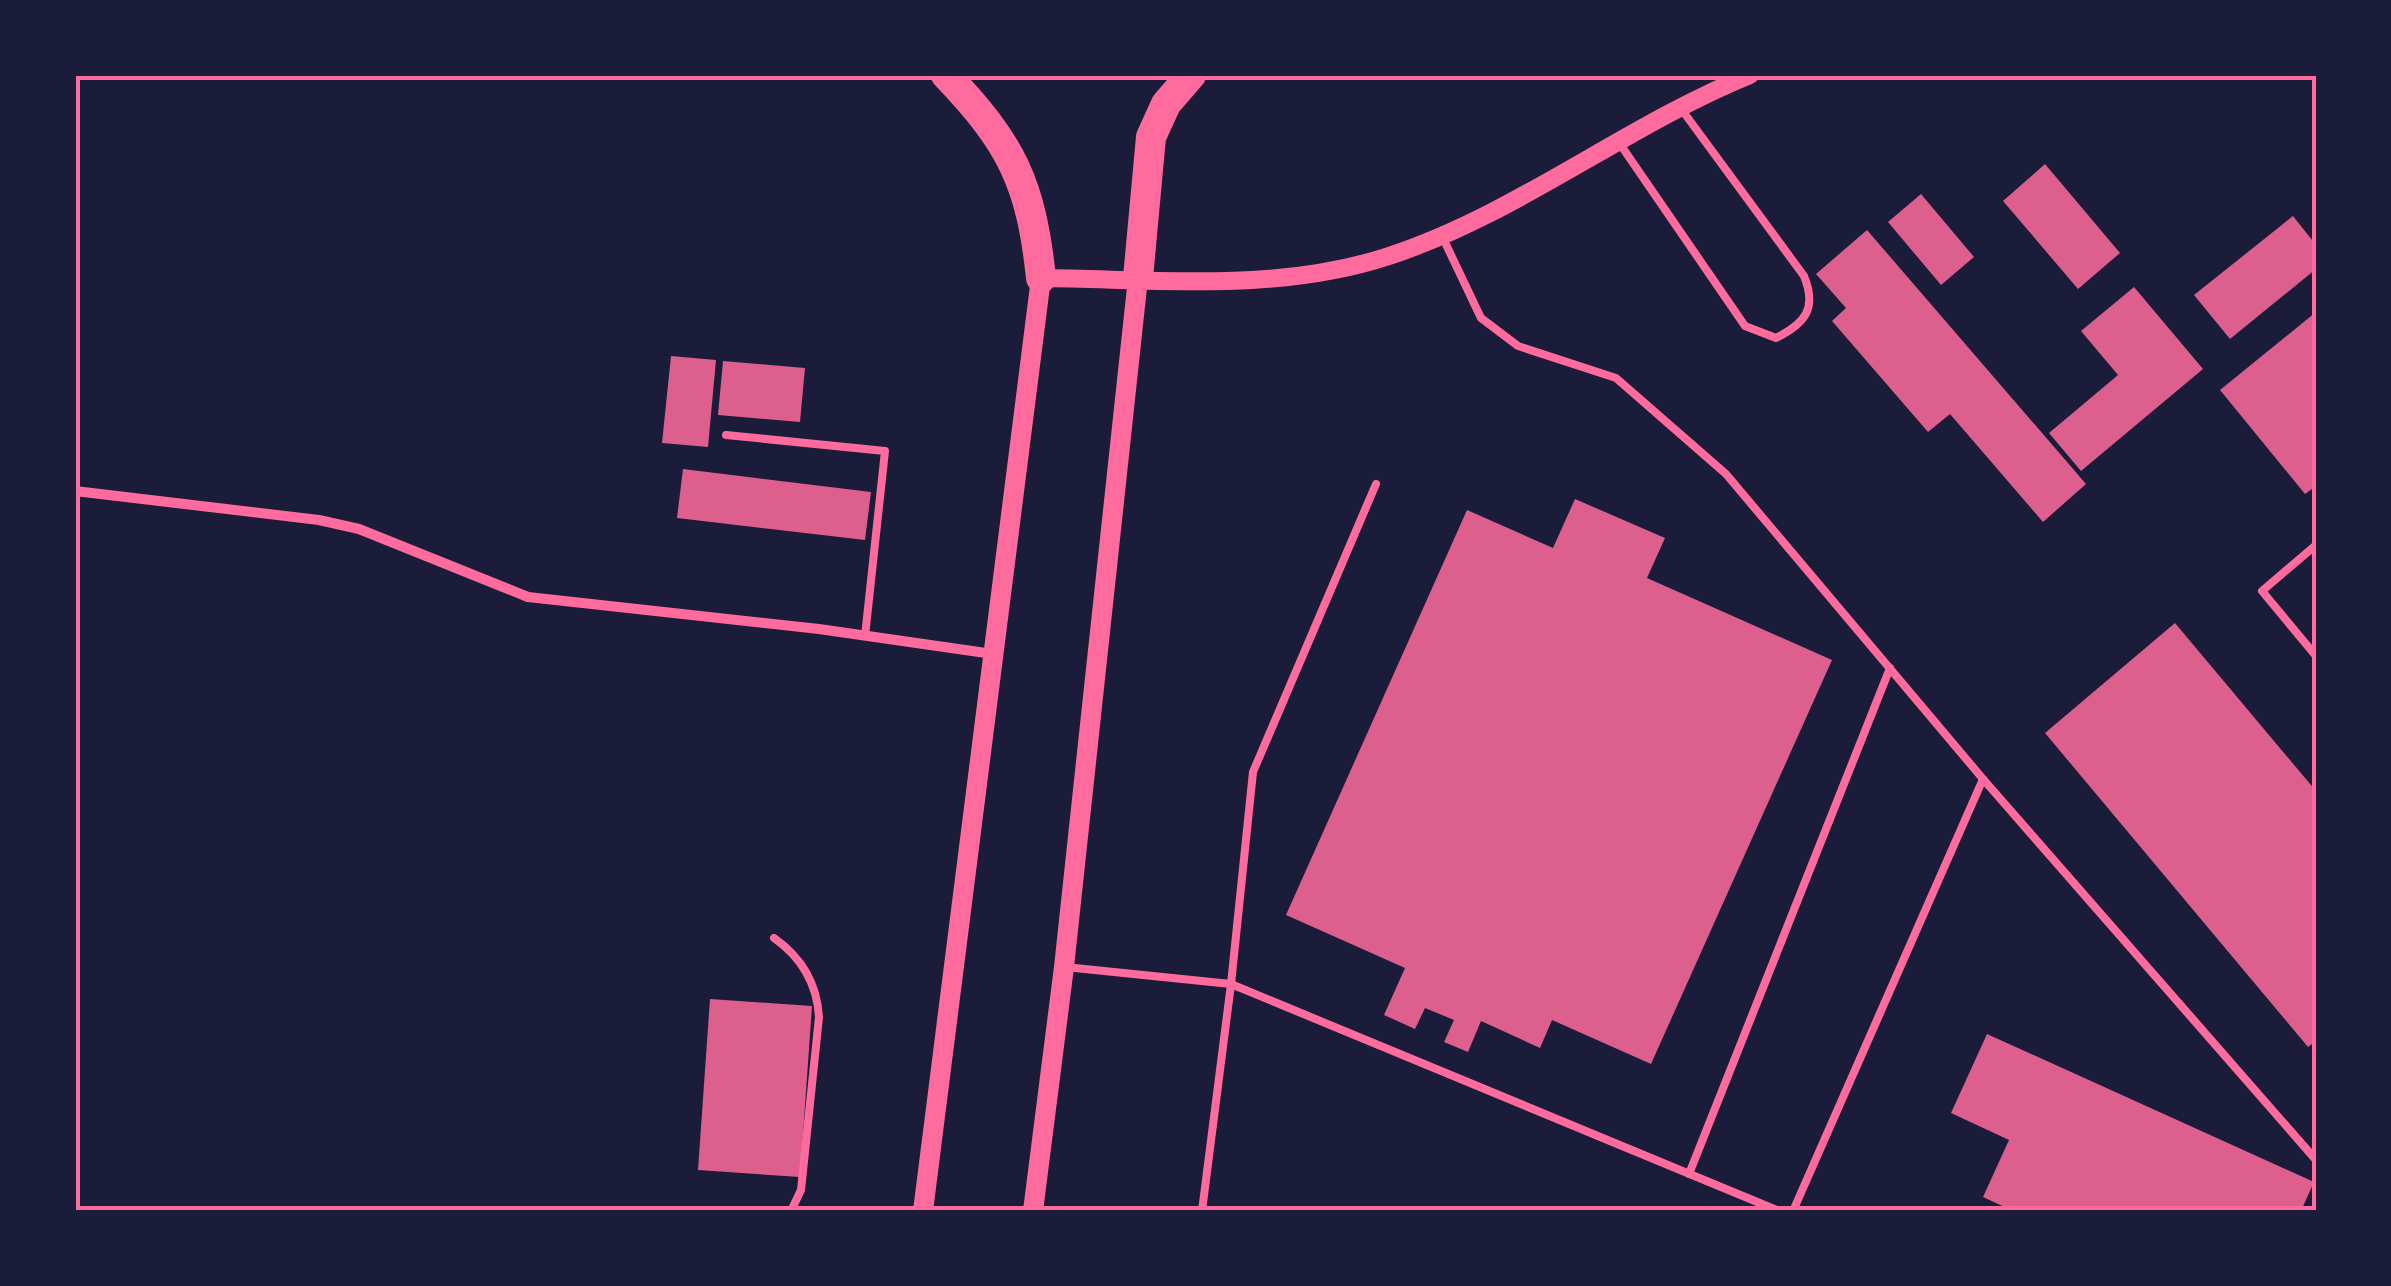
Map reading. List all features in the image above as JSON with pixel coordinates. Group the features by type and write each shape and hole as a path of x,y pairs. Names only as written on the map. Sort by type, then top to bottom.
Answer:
{"highway":[{"path":"946,75 982,112 1016,164 1035,220 1041,278"},
{"path":"1138,278 1152,137 1166,104 1190,75"}],"main road":[{"path":"923,1211 1041,278"},
{"path":"1033,1211 1064,967 1138,278"}],"street":[{"path":"1041,278 1262,281 1386,257 1479,219 1680,106 1750,75"},
{"path":"75,492 318,520 359,529 528,597 993,654"}],"lane":[{"path":"1617,140 1745,326 1776,338 1791,331 1809,312 1811,294 1804,276 1680,106"},
{"path":"1442,236 1481,318 1518,346 1616,378 1726,474 1983,779 2316,1160"},
{"path":"726,434 885,450 865,636"},
{"path":"1202,1211 1253,772 1376,484"},
{"path":"2316,545 2262,590 2316,656"},
{"path":"1689,1174 1890,668"},
{"path":"1794,1211 1983,779"},
{"path":"774,938 792,953 809,976 817,994 819,1017 801,1190 791,1211"},
{"path":"1064,967 1231,984 1779,1211"}],"building":[{"path":"2045,164 2120,253 2078,289 2003,201"},
{"path":"1921,194 1974,257 1941,285 1888,222"},
{"path":"2293,216 2316,245 2316,269 2230,339 2194,295"},
{"path":"1867,230 2086,484 2043,522 1950,414 1928,432 1832,321 1846,308 1816,274"},
{"path":"2134,287 2203,369 2081,471 2049,433 2118,375 2081,331"},
{"path":"2316,312 2316,486 2305,494 2220,390"},
{"path":"671,356 716,360 708,447 662,443"},
{"path":"723,361 805,368 800,422 718,415"},
{"path":"683,469 871,492 865,540 677,518"},
{"path":"1575,499 1665,538 1647,578 1832,660 1651,1064 1552,1020 1540,1048 1481,1021 1468,1052 1444,1042 1454,1020 1425,1008 1415,1029 1384,1015 1405,968 1286,915 1467,510 1553,548"},
{"path":"2175,623 2316,791 2316,1041 2308,1047 2045,733"},
{"path":"710,999 812,1006 800,1177 698,1170"},
{"path":"1987,1034 2314,1182 2301,1211 2013,1211 1983,1197 2009,1140 1951,1113"}]}
